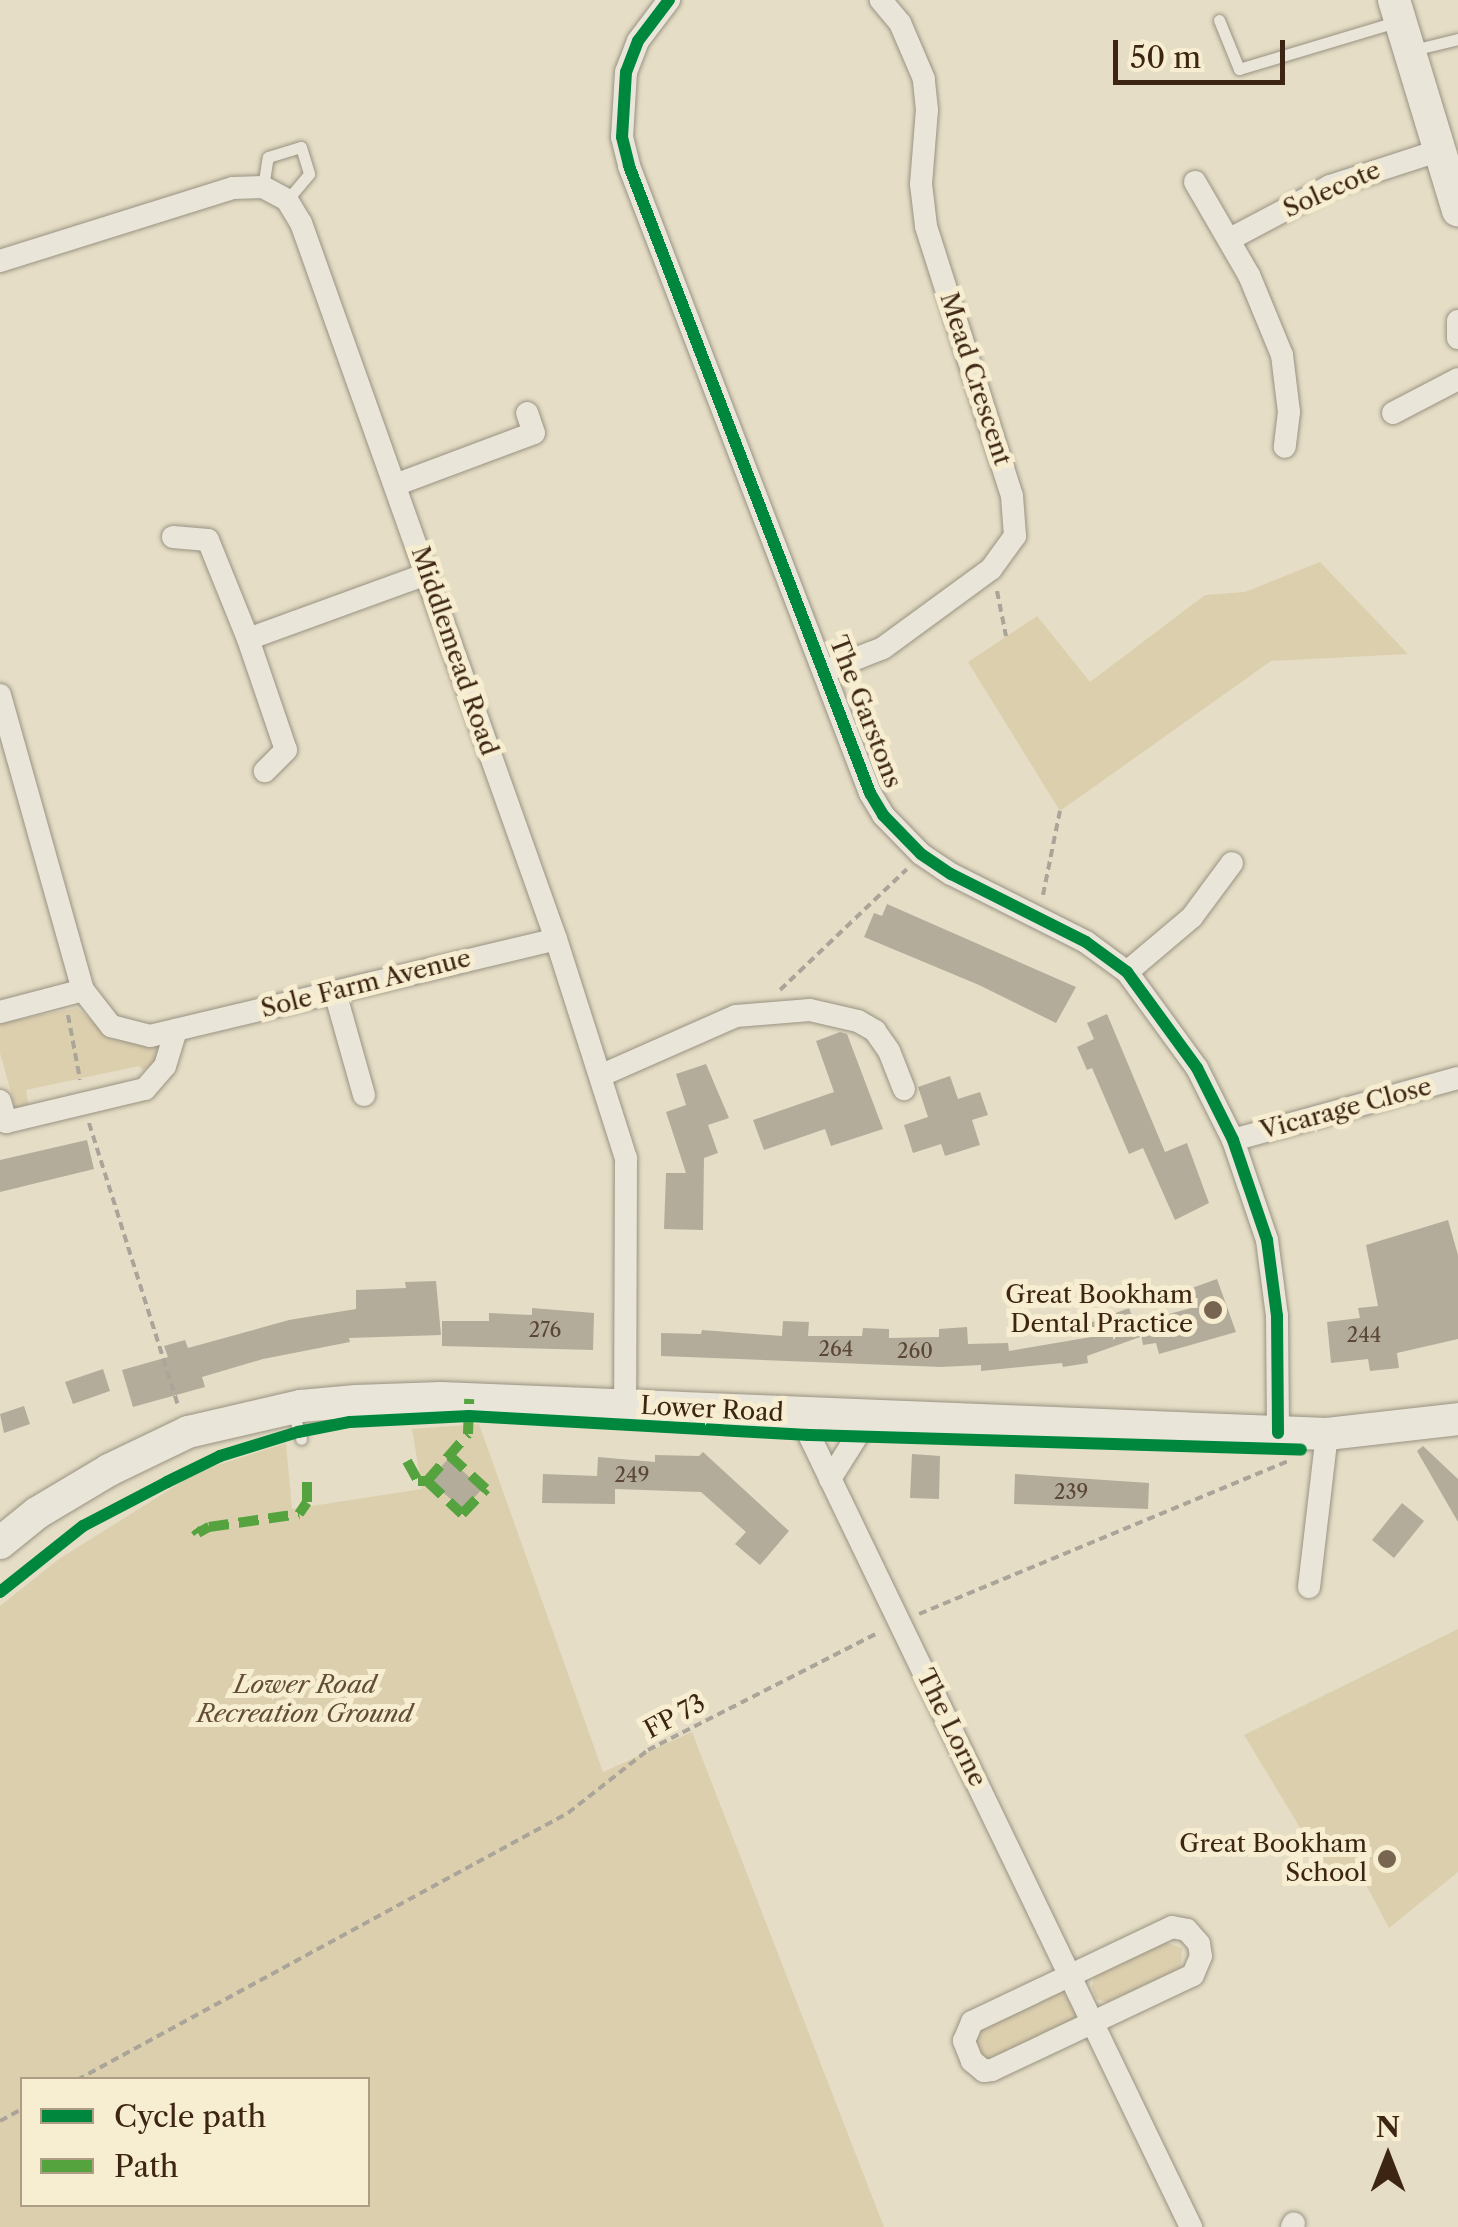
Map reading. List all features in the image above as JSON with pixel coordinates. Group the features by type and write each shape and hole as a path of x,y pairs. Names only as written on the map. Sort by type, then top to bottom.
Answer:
{"street":[{"name":"The Garstons","path":"670,0 638,41 626,72 622,137 629,166 870,792 883,815 921,854 980,890 1038,916 1105,954 1126,972 1184,1047 1233,1140 1268,1240 1298,1440 1309,1586"},
{"name":"Mead Crescent","path":"825,671 883,648 993,567 1015,536 1016,514 926,226 921,184 927,110 924,80 900,23 881,0"},
{"path":"1401,24 1458,210"},
{"name":"Solecote","path":"1230,239 1330,186 1438,151"},
{"path":"1195,182 1230,239 1282,355 1289,412 1285,447"},
{"path":"0,261 233,188 263,186 287,200"},
{"name":"Middlemead Road","path":"287,200 301,223 395,484 556,939 626,1158 625,1406"},
{"path":"1458,320 1458,338"},
{"path":"1393,413 1458,378"},
{"path":"395,484 534,432 527,414"},
{"path":"173,536 208,540 248,639 286,750 264,771"},
{"path":"248,639 426,574"},
{"name":"Sole Farm Avenue","path":"2,707 74,992 112,1026 150,1036 556,939"},
{"path":"1126,972 1192,916 1232,863"},
{"path":"0,1012 74,992"},
{"path":"335,992 364,1095"},
{"path":"602,1075 703,1028 766,1011 810,1010 858,1021 875,1031 889,1051 904,1090"},
{"path":"0,1101 6,1122 145,1090 165,1066 176,1030"},
{"name":"Vicarage Close","path":"1233,1140 1458,1078"},
{"name":"Lower Road","path":"0,1543 37,1514 146,1450 188,1432 297,1423 441,1398 1298,1440 1458,1419"},
{"name":"The Lorne","path":"799,1414 1191,2227"},
{"path":"830,1480 869,1417"},
{"path":"1172,1928 1187,1930 1198,1944 1201,1956 1193,1975 1094,2023 992,2070 984,2071 966,2053 964,2042 972,2022 1172,1928"}],"lane":[{"path":"1219,20 1239,69 1401,24 1458,39"},
{"path":"263,186 268,157 301,147 309,174 287,200"}],"path":[{"path":"993,567 1006,636"},
{"path":"1038,916 1060,811"},
{"path":"766,1011 778,992 921,854"},
{"path":"74,992 86,1106 182,1414"}],"green space":[{"path":"1320,562 1408,654 1271,661 1060,811 968,662 1037,616 1090,682 1205,595 1245,592"},
{"path":"77,1008 112,1039 157,1045 156,1062 143,1070 139,1066 26,1090 29,1107 16,1110 0,1053 0,1023"},
{"name":"Lower Road Recreation Ground","path":"479,1424 603,1772 692,1732 884,2227 0,2227 0,1606 59,1559 199,1471 286,1443 292,1509 422,1489 412,1429"},
{"name":"Great Bookham School","path":"1458,1629 1458,1872 1389,1928 1355,1864 1330,1877 1244,1735"},
{"path":"1165,1942 1182,1948 1181,1968 1108,2002 1096,1999 1092,1987 1095,1973"},
{"path":"1062,1991 1076,2010 1074,2020 990,2060 981,2058 973,2038 981,2029"}],"building":[{"path":"887,904 1076,987 1056,1023 979,985 864,937 874,913 882,916"},
{"path":"1107,1014 1165,1152 1187,1143 1209,1203 1175,1220 1143,1148 1129,1154 1092,1068 1087,1070 1077,1047 1094,1039 1087,1023"},
{"path":"840,1032 847,1034 883,1129 831,1146 825,1129 764,1150 753,1120 834,1092 816,1041"},
{"path":"706,1064 729,1118 708,1125 718,1153 704,1158 703,1230 664,1229 666,1173 686,1173 666,1112 686,1105 676,1074"},
{"path":"950,1076 958,1099 980,1092 988,1115 972,1120 980,1145 945,1156 941,1144 913,1153 904,1125 928,1117 918,1087"},
{"path":"87,1140 94,1169 0,1192 0,1160"},
{"path":"1448,1220 1458,1255 1458,1339 1397,1353 1399,1368 1370,1371 1368,1359 1331,1363 1327,1322 1360,1318 1358,1308 1378,1306 1366,1245"},
{"path":"1217,1279 1236,1332 1159,1354 1156,1343 1143,1345 1139,1322 1195,1307 1189,1289"},
{"path":"436,1281 441,1335 349,1338 350,1342 263,1359 202,1377 205,1387 133,1407 122,1370 168,1357 164,1346 185,1340 188,1348 289,1320 356,1309 356,1290 406,1288 405,1282"},
{"path":"532,1308 594,1313 593,1350 442,1346 442,1321 489,1321 489,1313 532,1315"},
{"path":"1129,1308 1140,1337 1087,1356 1088,1363 1063,1367 1062,1363 981,1371 981,1365 941,1367 661,1356 661,1333 701,1334 702,1330 782,1336 783,1321 809,1322 808,1336 862,1336 863,1328 889,1329 889,1338 939,1337 939,1329 967,1327 968,1344 1008,1343 1009,1351 1091,1337 1087,1324"},
{"path":"103,1369 110,1391 73,1404 65,1382"},
{"path":"24,1406 30,1424 4,1433 0,1414"},
{"path":"1423,1446 1458,1479 1458,1522 1417,1451"},
{"path":"703,1452 789,1531 760,1565 735,1544 746,1532 701,1492 615,1489 615,1504 542,1503 543,1474 597,1476 598,1457 655,1462 655,1455 699,1456"},
{"path":"912,1454 940,1456 939,1499 910,1498"},
{"path":"449,1458 482,1489 463,1510 429,1480"},
{"path":"1015,1474 1149,1483 1148,1509 1014,1504"},
{"path":"1402,1503 1424,1521 1394,1558 1372,1540"}],"marked path":[{"path":"407,1461 418,1481 427,1481 468,1434 469,1399"},
{"path":"427,1481 462,1514 486,1489 450,1456"},
{"path":"195,1529 198,1533 209,1527 299,1514 307,1502 307,1476"}],"cycle path":[{"path":"669,0 638,41 626,72 622,137 629,166 870,793 883,815 921,854 951,874 1086,942 1127,972 1197,1068 1233,1140 1267,1240 1277,1316 1278,1433"},
{"path":"0,1592 83,1526 220,1456 298,1432 350,1422 469,1416 808,1435 1301,1450"}],"place":[{"name":"Great Bookham Dental Practice","path":"1213,1310"},
{"name":"Great Bookham School","path":"1387,1859"}]}
